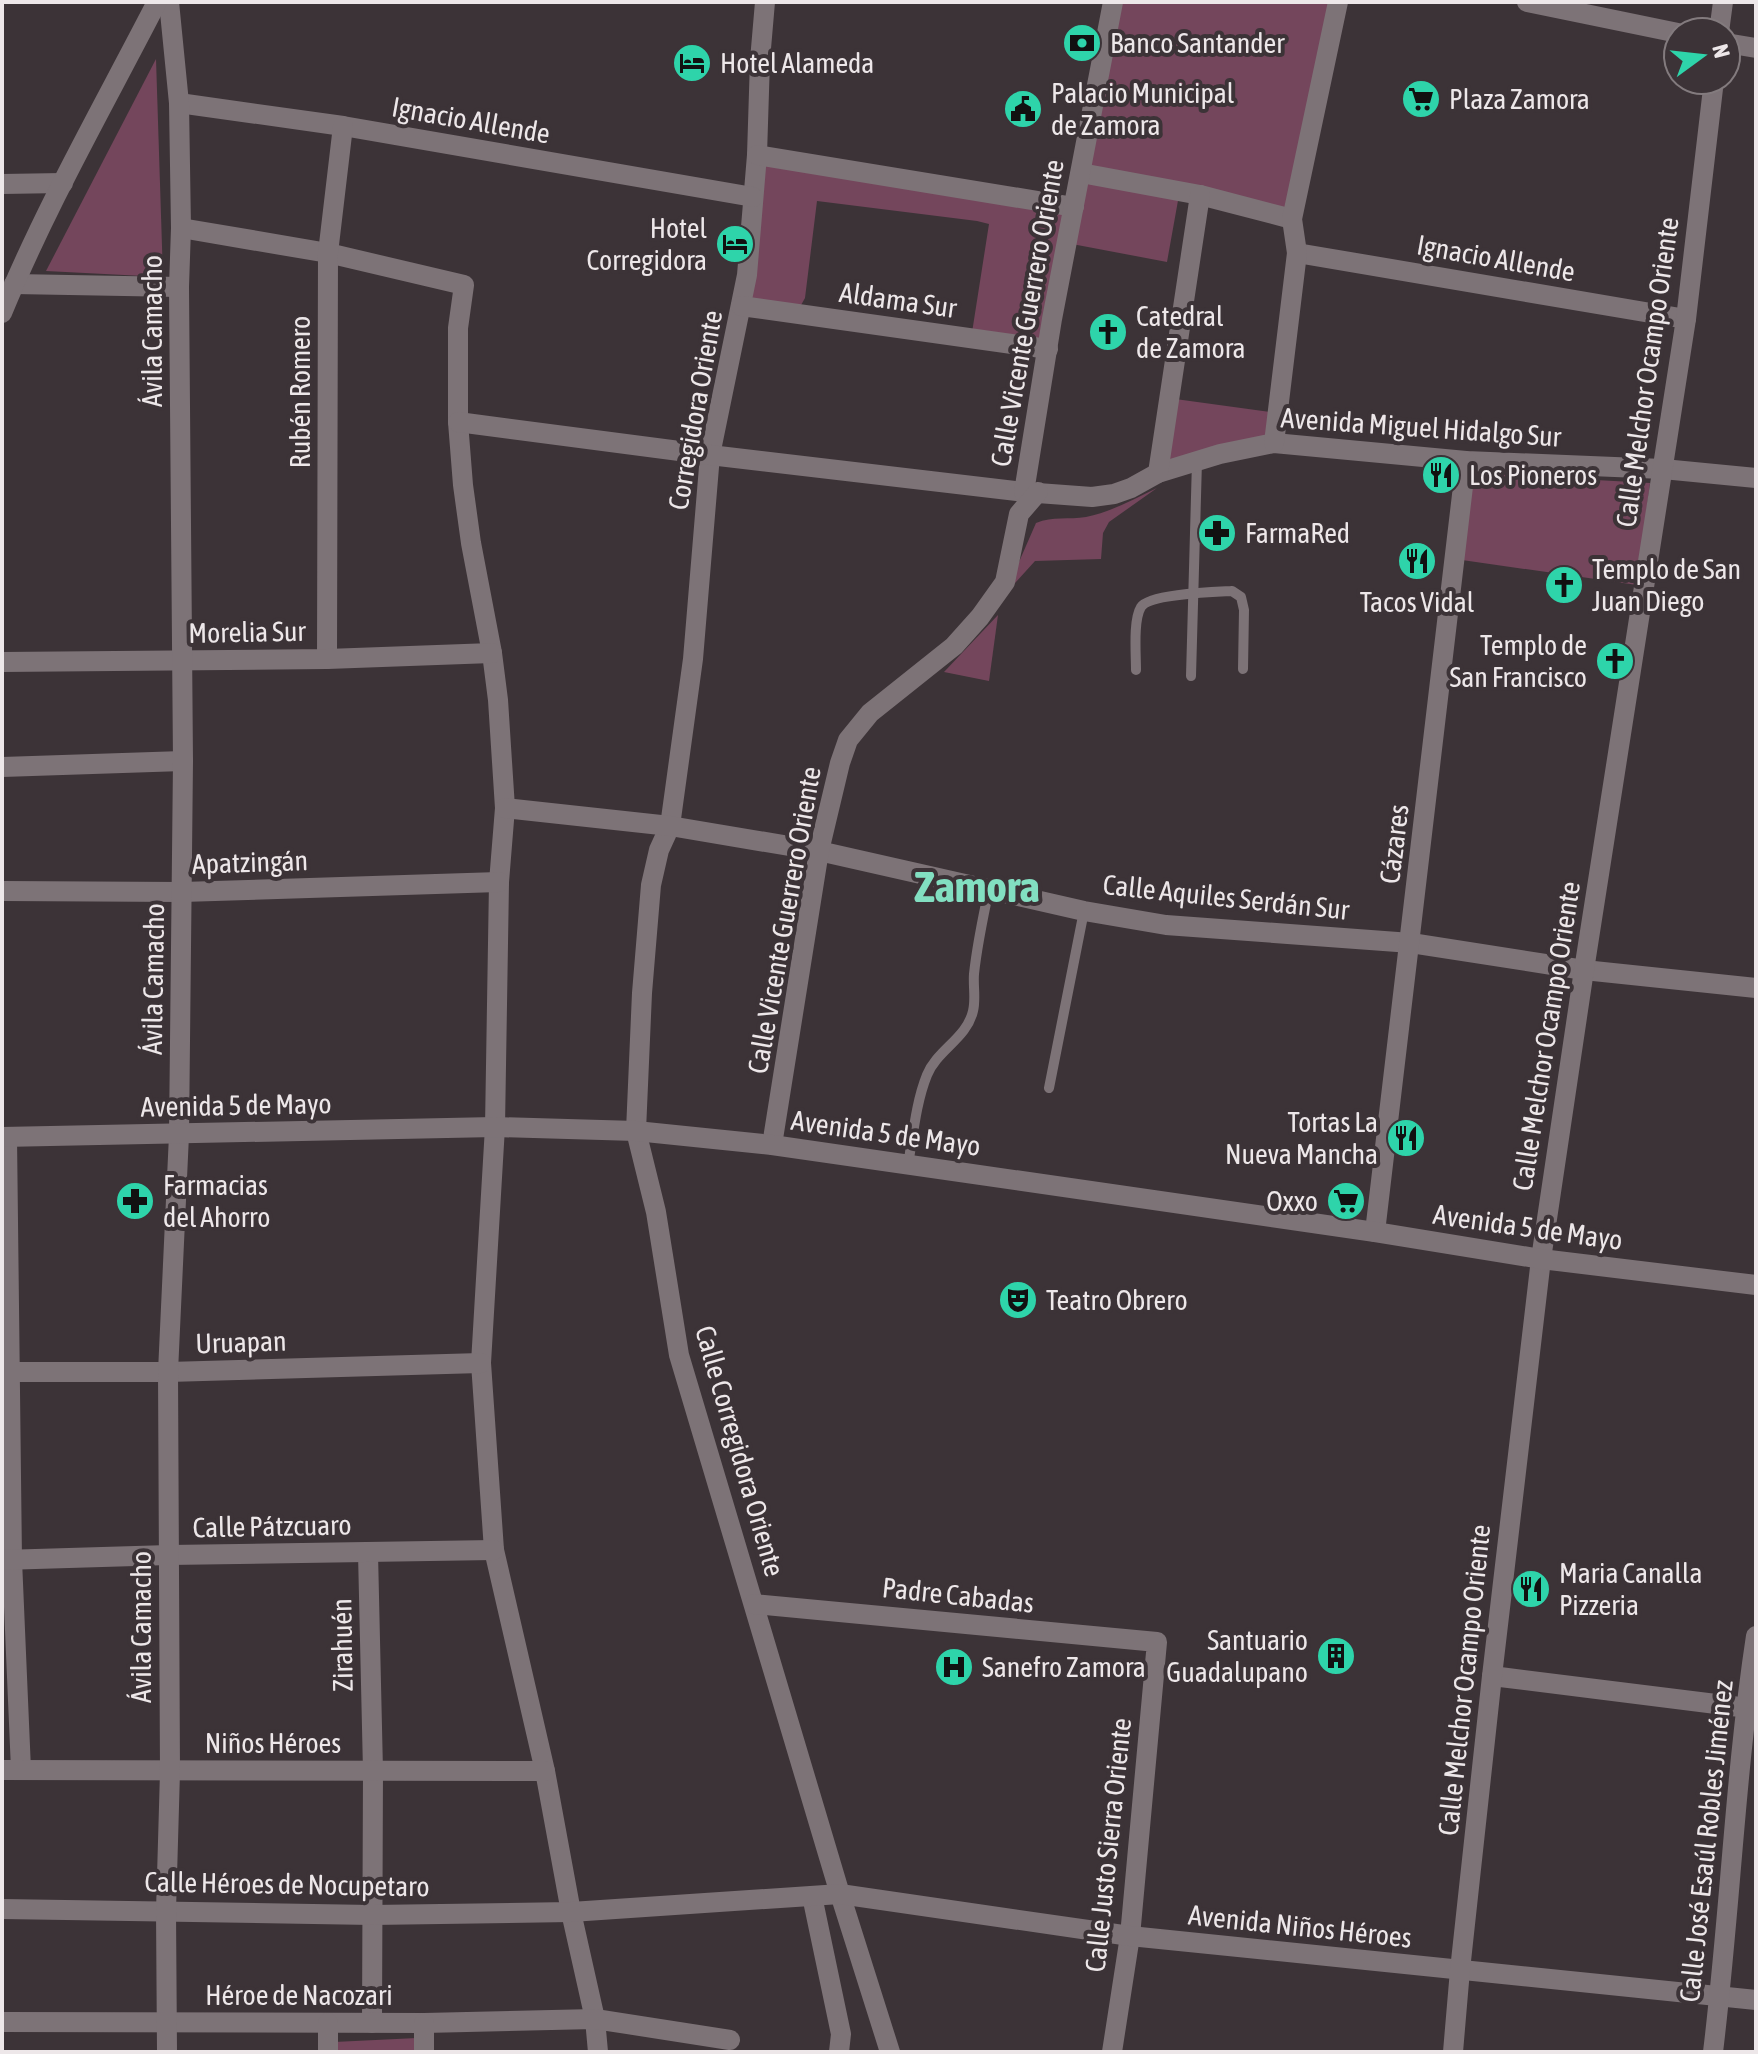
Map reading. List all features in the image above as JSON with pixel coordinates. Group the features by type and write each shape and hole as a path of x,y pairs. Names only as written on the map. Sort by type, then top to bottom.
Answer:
{"street":[{"path":"2,313 63,183 157,2"},
{"name":"Ávila Camacho","path":"167,2052 166,1911 170,1772 168,1372 179,1135 183,761 179,103 169,2"},
{"name":"Corregidora Oriente","path":"670,826 693,659 710,455 747,275 765,2"},
{"name":"Calle Vicente Guerrero Oriente","path":"772,1145 819,851 848,740 870,713 954,646 1005,582 1019,514 1031,492 1048,349 1113,2"},
{"path":"1274,443 1297,253 1292,219 1338,2"},
{"path":"1527,2 1662,30"},
{"name":"Calle Melchor Ocampo Oriente","path":"1453,2052 1492,1676 1541,1259 1686,319 1712,96"},
{"name":"Ignacio Allende","path":"179,103 343,126 753,197"},
{"name":"Rubén Romero","path":"327,659 328,253 343,126"},
{"path":"757,155 1074,207"},
{"path":"1081,173 1200,195 1292,219"},
{"path":"2,184 63,183"},
{"path":"1158,473 1200,195"},
{"path":"181,228 328,253 464,285 458,328 458,422 469,529 498,700 505,808 499,882 495,1127 481,1363 494,1550 545,1771 595,2019 598,2052"},
{"name":"Ignacio Allende","path":"1297,253 1686,319"},
{"path":"14,284 179,287"},
{"name":"Aldama Sur","path":"741,306 1048,349"},
{"name":"Avenida Miguel Hidalgo Sur","path":"458,422 710,455 1092,497 1114,494 1158,473 1220,454 1274,443 1466,461 1663,469 1756,478"},
{"name":"Cázares","path":"1375,1232 1466,461"},
{"name":"Morelia Sur","path":"2,662 327,659 492,653"},
{"path":"2,767 183,761"},
{"name":"Calle Aquiles Serdán Sur","path":"505,808 670,826 819,851 1084,911 1166,925 1411,943 1584,970 1756,988"},
{"name":"Calle Corregidora Oriente","path":"670,826 659,850 651,885 642,993 636,1131 656,1212 679,1355 890,2052"},
{"name":"Apatzingán","path":"2,891 182,892 499,882"},
{"name":"Avenida 5 de Mayo","path":"4,1137 495,1127 636,1131 772,1145 1541,1259 1756,1285"},
{"path":"4,1137 12,1770"},
{"name":"Uruapan","path":"6,1372 168,1372 481,1363"},
{"name":"Calle Pátzcuaro","path":"7,1560 494,1550"},
{"name":"Zirahuén","path":"368,1553 373,1771 372,2023"},
{"name":"Padre Cabadas","path":"754,1604 1157,1642"},
{"name":"Calle José Esaúl Robles Jiménez","path":"1713,2052 1751,1708 1756,1636"},
{"name":"Calle Justo Sierra Oriente","path":"1112,2052 1130,1936 1157,1642"},
{"path":"1492,1676 1751,1708"},
{"name":"Niños Héroes","path":"12,1770 545,1771"},
{"path":"571,1912 840,1894"},
{"name":"Avenida Niños Héroes","path":"840,1894 1130,1936 1756,2000"},
{"path":"812,1896 841,2034 839,2052"},
{"name":"Calle Héroes de Nocupetaro","path":"2,1909 372,1915 571,1912"},
{"name":"Héroe de Nacozari","path":"2,2022 424,2023 595,2019 730,2040"},
{"path":"328,2023 328,2052"},
{"path":"424,2023 424,2052"}],"lane":[{"path":"1191,676 1197,461"},
{"path":"1136,670 1137,622 1140,608 1147,601 1193,593 1232,591 1241,597 1244,610 1243,669"},
{"path":"908,1165 927,1074 967,1027 974,1009 977,950 989,889"},
{"path":"1049,1088 1084,911"}],"shaded area":[{"path":"1117,2 1338,2 1292,219 1179,195 1167,262 1072,244 1081,173"},
{"path":"156,59 163,277 46,271"},
{"path":"765,157 1068,206 1041,347 971,339 989,224 977,221 817,201 805,298 796,314 741,306"},
{"path":"1168,398 1277,413 1274,443 1158,473"},
{"path":"1472,473 1650,483 1637,585 1462,560"},
{"path":"1157,488 1109,522 1103,533 1101,559 1035,561 1005,594 1036,523 1095,515"},
{"path":"998,615 989,681 944,672"},
{"path":"417,2038 416,2052 334,2052 334,2042"}],"place":[{"name":"Banco Santander","path":"1082,43"},
{"name":"Hotel Alameda","path":"692,63"},
{"name":"Plaza Zamora","path":"1421,99"},
{"name":"Palacio Municipal de Zamora","path":"1023,109"},
{"name":"Hotel Corregidora","path":"735,244"},
{"name":"Catedral de Zamora","path":"1108,332"},
{"name":"Los Pioneros","path":"1441,475"},
{"name":"FarmaRed","path":"1217,533"},
{"name":"Tacos Vidal","path":"1417,561"},
{"name":"Templo de San Juan Diego","path":"1564,585"},
{"name":"Templo de San Francisco","path":"1615,661"},
{"name":"Tortas La Nueva Mancha","path":"1406,1138"},
{"name":"Farmacias del Ahorro","path":"135,1201"},
{"name":"Oxxo","path":"1346,1201"},
{"name":"Teatro Obrero","path":"1018,1300"},
{"name":"Maria Canalla Pizzeria","path":"1531,1589"},
{"name":"Santuario Guadalupano","path":"1336,1656"},
{"name":"Sanefro Zamora","path":"954,1667"}],"district":[{"name":"Zamora","path":"977,887"}]}
